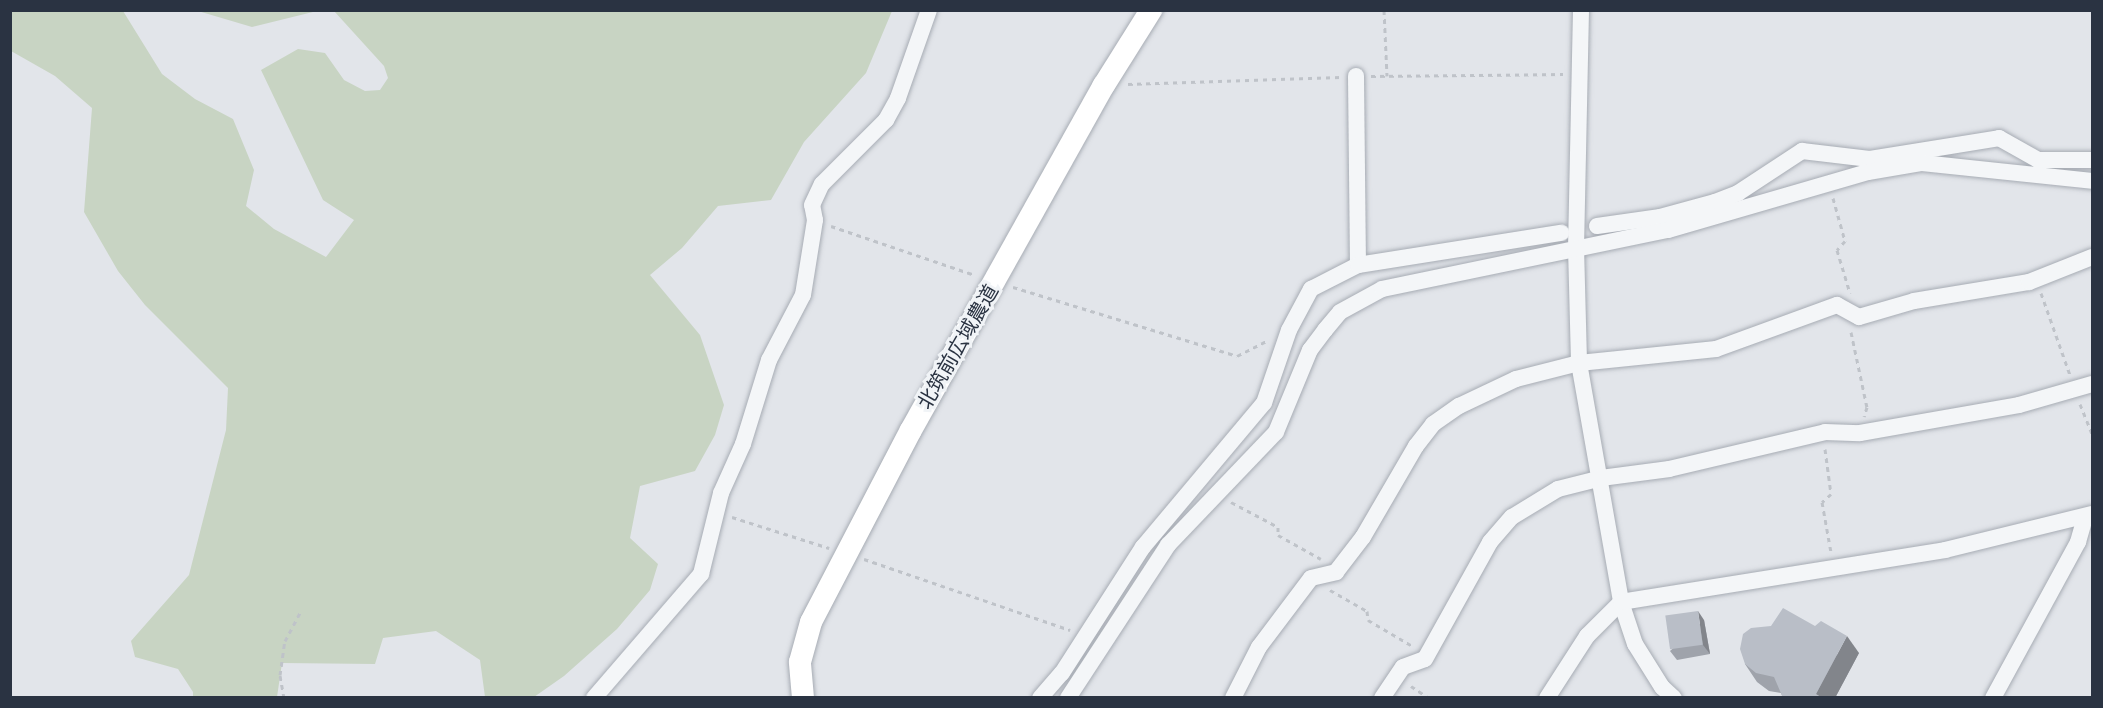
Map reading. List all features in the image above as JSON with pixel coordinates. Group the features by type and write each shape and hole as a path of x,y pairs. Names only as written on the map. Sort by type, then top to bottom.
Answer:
{"street":[{"path":"594,698 701,574 721,493 743,444 770,360 803,295 815,220 812,205 822,184 886,120 898,98 929,10"},
{"name":"北筑前広域農道","path":"803,698 800,662 811,622 911,430 1104,85 1151,10"},
{"path":"1581,10 1576,247 1579,363 1621,602 1635,644 1674,698"},
{"path":"1356,76 1358,265"},
{"path":"1597,226 1660,217 1715,202 1738,193 1802,151 1870,159 1999,138 2038,160 2092,160"},
{"path":"1068,698 1168,545 1276,432 1305,363 1340,312 1382,289 1576,247 1668,230 1868,172 1922,164 2092,181"},
{"path":"1040,698 1086,636 1143,547 1264,403 1289,330 1311,289 1358,265 1561,232"},
{"path":"1233,698 1259,647 1311,578 1336,572 1363,537 1416,446 1434,424 1459,406 1516,379 1579,363 1716,349 1838,305 1859,317 1914,301 2037,279 2092,257"},
{"path":"1279,358 1305,363"},
{"path":"1382,698 1403,667 1425,659 1490,543 1512,517 1558,489 1601,478 1669,469 1825,432 1860,433 2019,405 2092,384"},
{"path":"1547,698 1587,636 1621,602 1945,550 2089,516"},
{"path":"1993,698 2078,542 2089,516"}],"path":[{"path":"1384,10 1387,76"},
{"path":"815,220 995,282 1237,356 1289,330"},
{"path":"2037,279 2088,432 2092,434"},
{"path":"1825,432 1831,494 1822,502 1834,568"},
{"path":"1215,494 1278,527 1278,535 1316,554 1336,572"},
{"path":"718,512 1086,636"},
{"path":"1311,578 1366,611 1368,620 1410,642 1425,659"},
{"path":"284,698 280,675 285,641 300,613"}],"green space":[{"path":"11,10 123,11 162,74 195,99 233,119 254,170 246,206 274,229 326,257 354,220 323,200 261,70 298,49 325,53 344,80 365,91 380,90 388,78 384,66 334,11 892,11 866,73 804,142 771,200 718,206 682,248 650,275 700,335 724,405 715,435 695,471 640,486 630,538 658,564 650,590 617,629 564,676 534,697 485,697 480,660 436,631 383,638 375,664 282,663 277,697 193,698 193,692 178,669 135,657 131,641 189,575 226,430 228,388 145,305 118,271 84,212 92,108 55,76 11,51"},
{"path":"198,10 317,11 252,27"}],"building":[{"path":"1783,608 1815,626 1821,621 1847,636 1816,694 1821,698 1783,698 1774,677 1756,673 1745,664 1740,649 1743,634 1751,628 1771,626"},
{"path":"1698,611 1703,645 1670,649 1665,616"}]}
